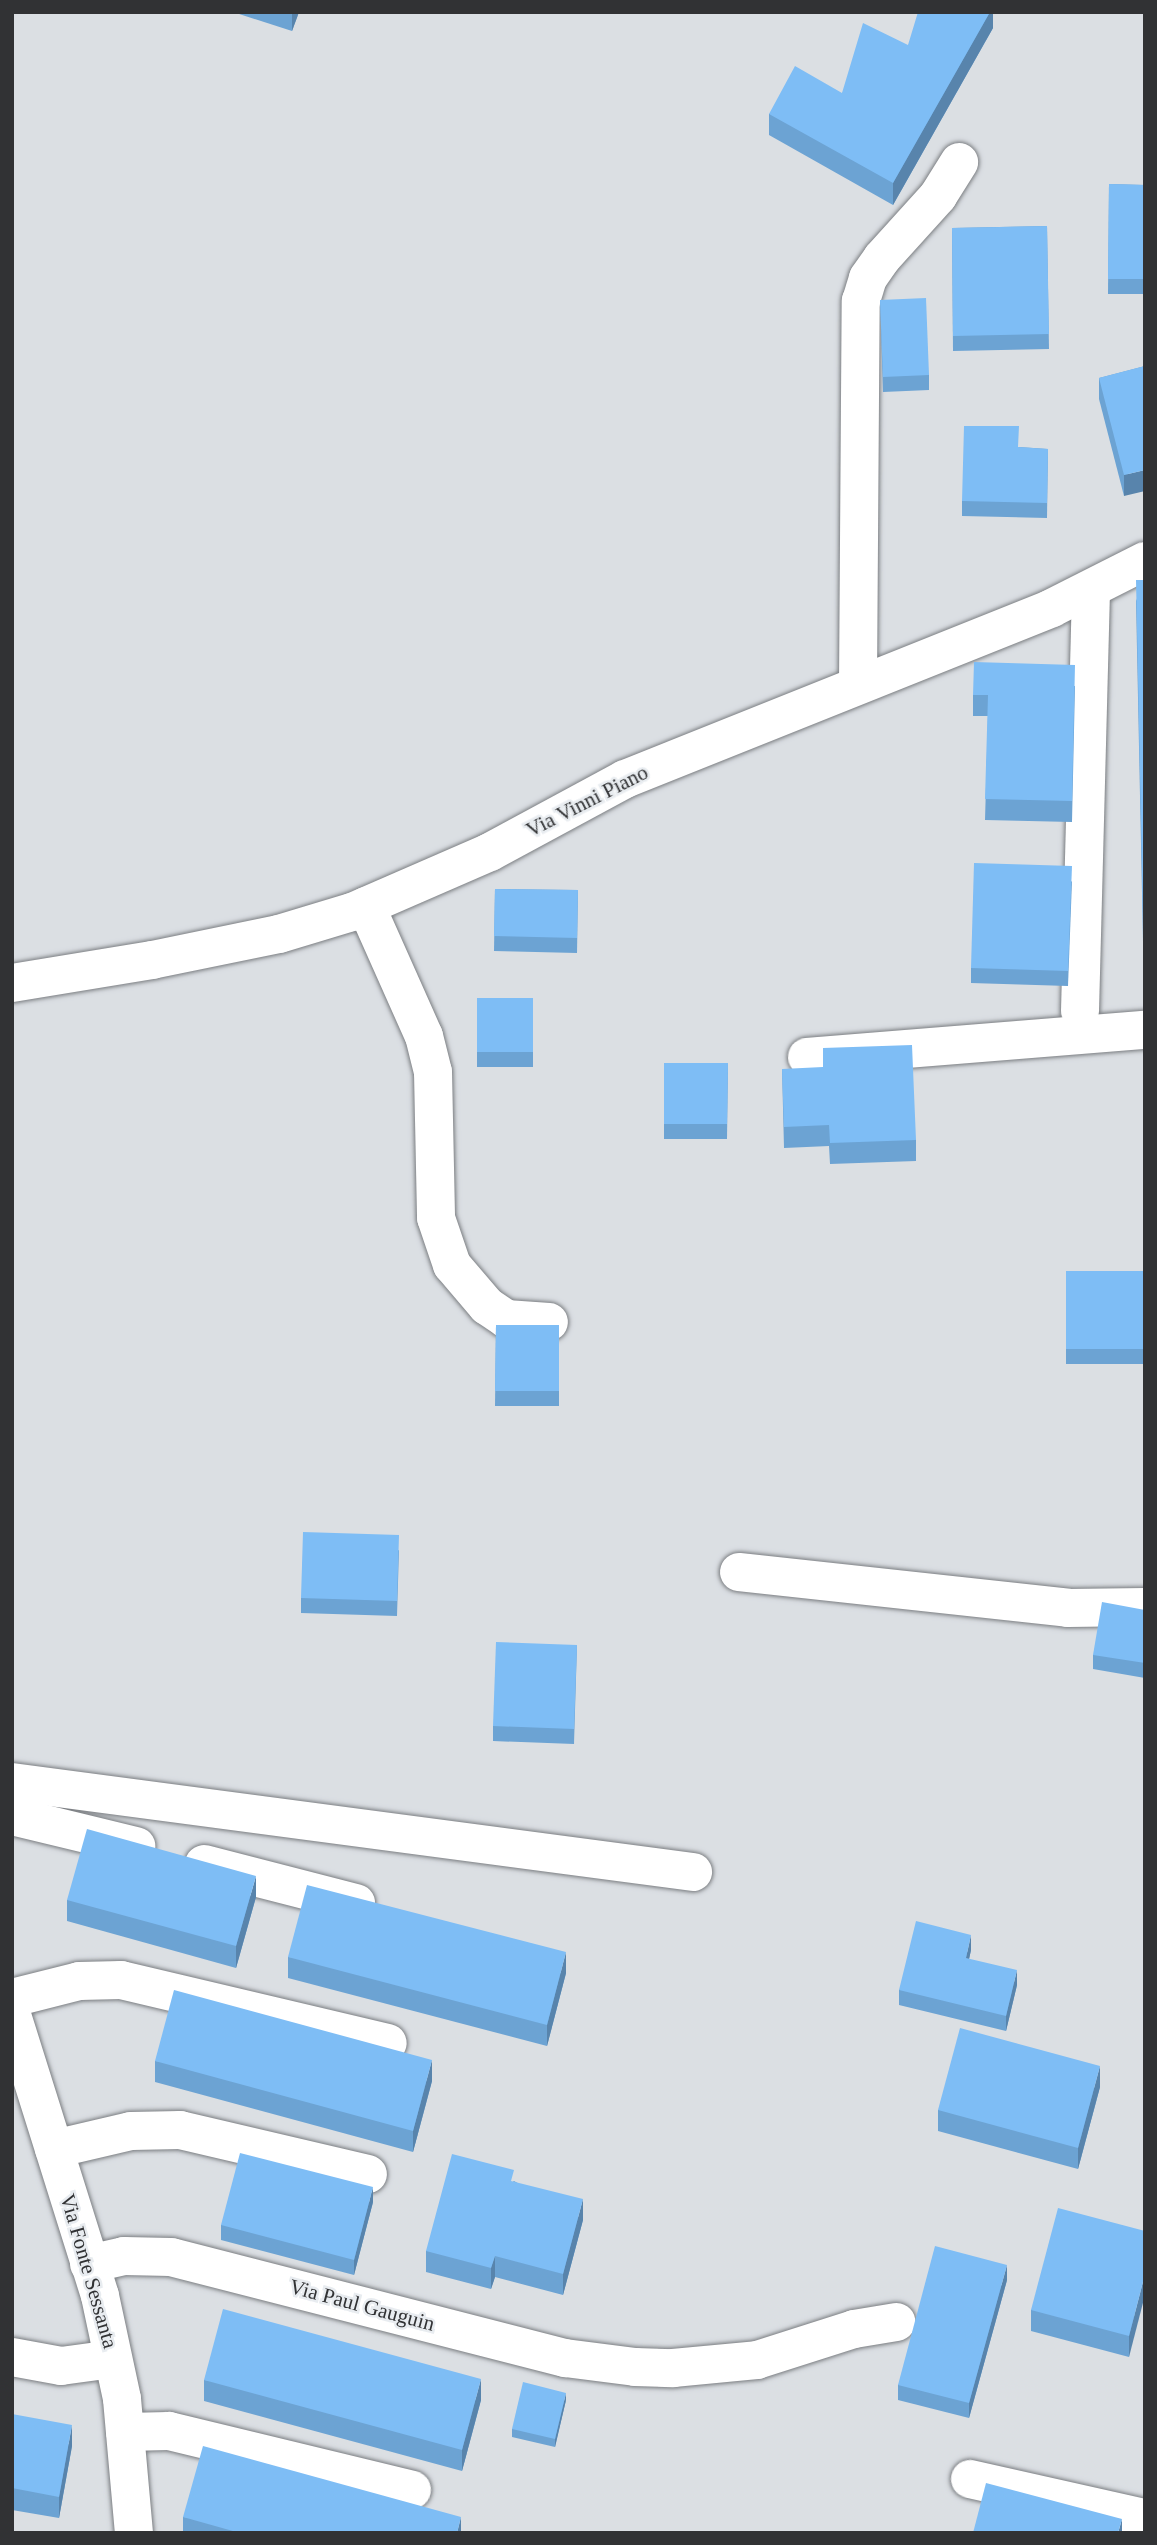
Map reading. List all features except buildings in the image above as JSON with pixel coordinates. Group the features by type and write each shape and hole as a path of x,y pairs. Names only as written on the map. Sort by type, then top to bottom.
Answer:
{"street":[{"path":"859,684 861,301 868,278 882,258 938,196 959,162"},
{"name":"Via Vinni Piano","path":"12,983 152,960 279,934 366,906 490,852 625,779 1091,590 1145,561"},
{"path":"1080,1011 1091,590"},
{"path":"366,906 424,1036 433,1072 436,1218 452,1265 486,1306 506,1319 549,1322"},
{"path":"807,1057 1145,1030"},
{"path":"739,1572 1068,1608 1145,1607"},
{"path":"12,1782 692,1872"},
{"path":"12,1816 389,1911"},
{"path":"12,1998 79,1981 121,1980 388,2043"},
{"name":"Via Fonte Sessanta","path":"16,2040 54,2149 89,2264 113,2359 122,2399 134,2533"},
{"path":"54,2149 131,2131 180,2130 368,2174"},
{"name":"Via Paul Gauguin","path":"89,2264 124,2256 171,2257 565,2358 635,2367 694,2367 757,2360 854,2329 897,2322"},
{"path":"12,2357 61,2366 113,2359"},
{"path":"125,2432 169,2431 412,2490"},
{"path":"970,2479 1145,2518"}]}
